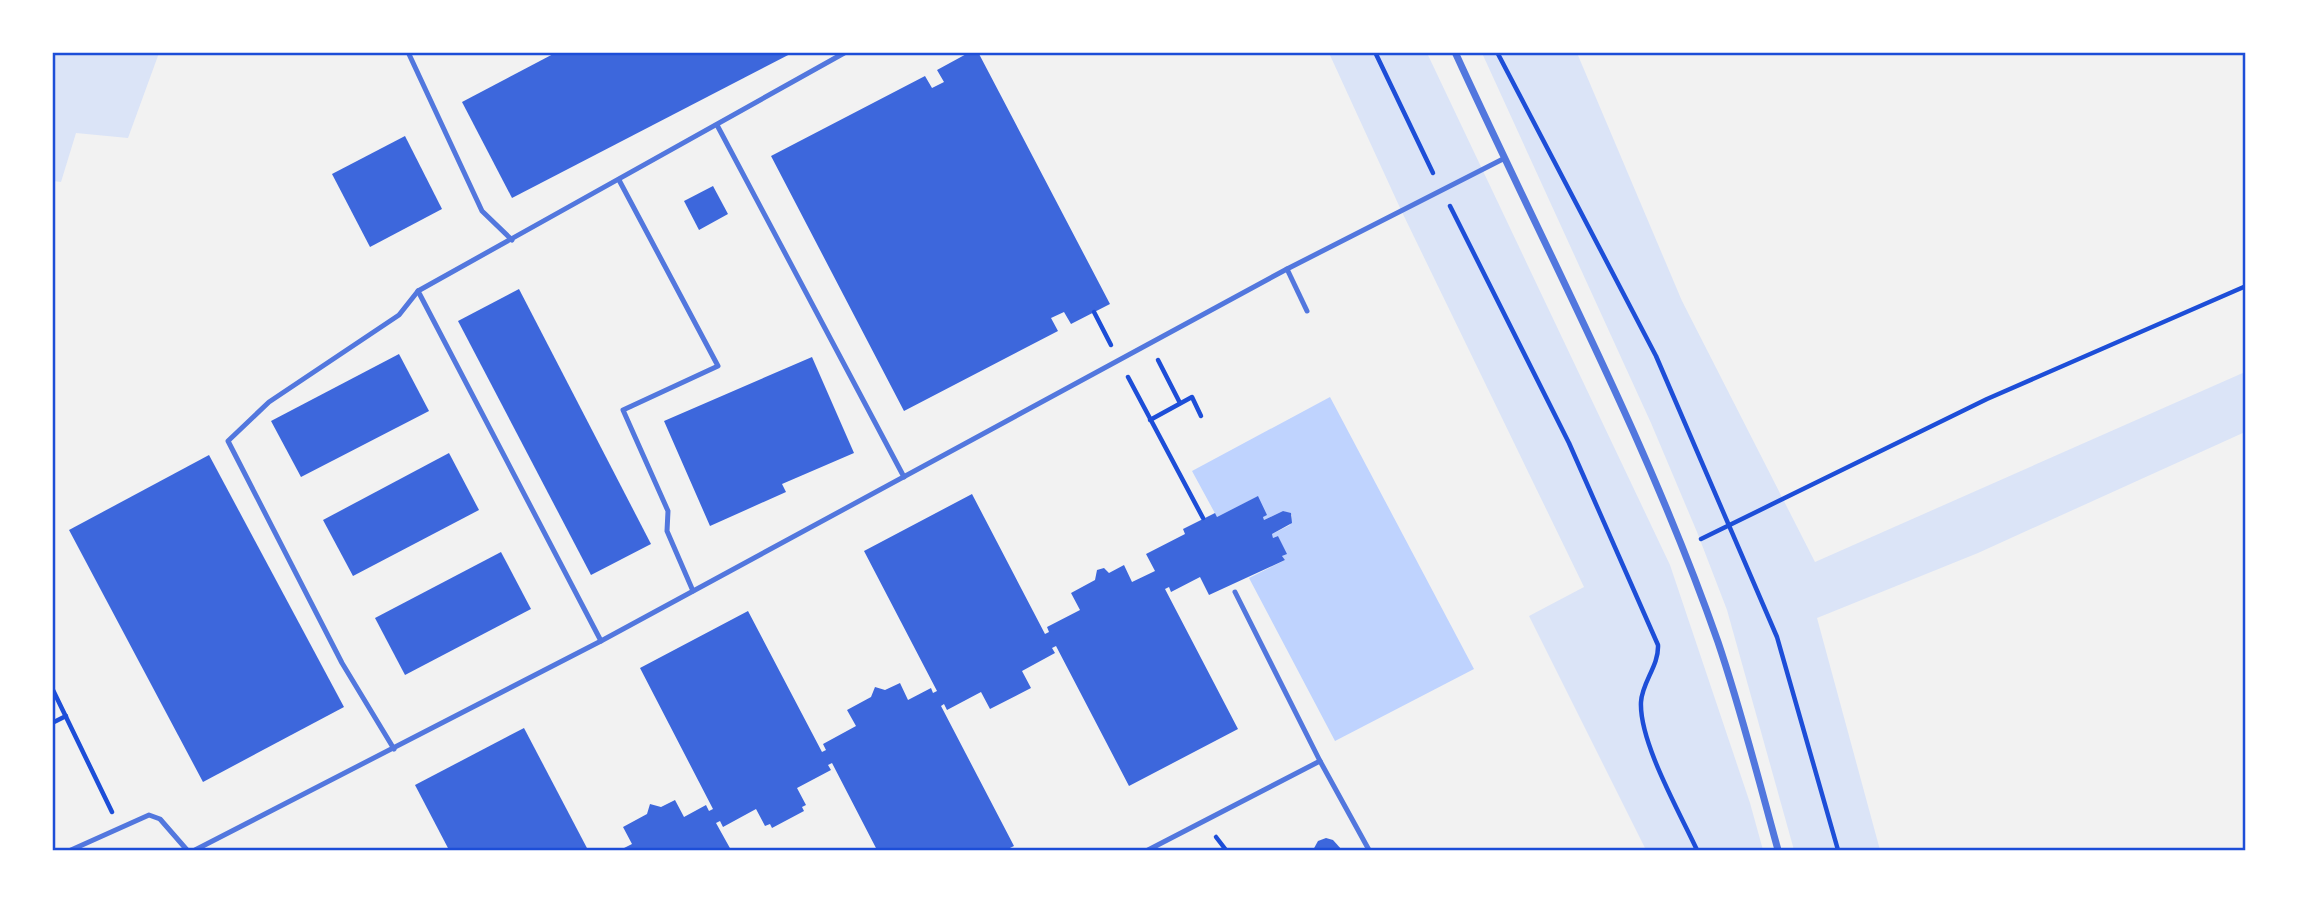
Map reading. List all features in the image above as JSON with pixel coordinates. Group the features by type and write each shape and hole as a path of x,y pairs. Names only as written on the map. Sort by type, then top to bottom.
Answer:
{"street":[{"path":"1455,52 1593,348 1681,549 1718,643 1778,850"}],"lane":[{"path":"408,52 482,211 512,240"},
{"path":"394,749 342,663 228,441 269,401 399,315 418,291 846,52"},
{"path":"717,125 904,477"},
{"path":"195,850 601,641 1287,269 1503,159"},
{"path":"619,180 718,366 623,410 668,511 667,531 693,591"},
{"path":"1287,269 1307,311"},
{"path":"418,291 601,641"},
{"path":"1235,592 1320,761 1369,850"},
{"path":"1148,850 1320,761"},
{"path":"71,850 118,826 149,815 160,818 187,850"}],"path":[{"path":"1375,52 1441,190 1510,321 1569,443 1658,645 1658,658 1641,701 1644,727 1697,850"},
{"path":"1497,52 1656,356 1777,637 1838,850"},
{"path":"1681,549 1987,399 2245,286"},
{"path":"1094,312 1203,518"},
{"path":"1150,344 1180,404"},
{"path":"1150,420 1192,397 1201,416"},
{"path":"52,688 118,826"},
{"path":"52,723 66,716"}],"shaded area":[{"path":"53,52 159,53 128,138 76,133 61,182 53,181"},
{"path":"1329,53 1427,53 1670,565 1750,803 1763,850 1646,850 1529,616 1584,587 1401,210"},
{"path":"1482,53 1577,53 1682,301 1815,562 2245,372 2245,432 1978,553 1817,618 1880,850 1794,850 1727,610 1697,532 1651,423"}],"water":[{"path":"1330,397 1474,669 1335,741 1249,578 1285,560 1282,556 1286,554 1278,536 1273,538 1272,534 1290,525 1292,515 1283,511 1264,520 1257,497 1217,517 1192,471"}],"building":[{"path":"557,52 794,52 512,198 462,102"},
{"path":"970,52 978,52 1110,304 1071,324 1064,312 1051,318 1058,331 904,411 771,156 925,76 932,88 944,82 937,70"},
{"path":"405,136 442,209 370,247 332,174"},
{"path":"713,186 728,214 699,230 684,201"},
{"path":"519,289 651,544 591,575 458,321"},
{"path":"399,354 429,411 301,477 271,421"},
{"path":"812,357 854,453 782,484 786,492 710,526 664,421"},
{"path":"449,453 479,510 353,576 323,520"},
{"path":"209,455 344,707 203,782 69,530"},
{"path":"972,494 1045,634 1049,632 1047,627 1080,610 1071,593 1095,580 1097,570 1104,568 1109,573 1124,565 1132,582 1155,571 1146,554 1185,534 1183,529 1215,513 1217,517 1258,496 1267,515 1263,517 1264,520 1283,511 1291,513 1292,523 1272,534 1273,538 1278,536 1287,554 1282,556 1285,560 1209,595 1200,577 1171,592 1169,587 1165,589 1238,729 1129,786 1056,646 1052,648 1055,653 1022,671 1031,688 990,709 981,692 947,710 944,704 941,706 1014,846 1006,850 877,850 832,763 828,765 831,770 797,788 806,805 802,807 804,811 772,828 770,824 765,826 756,809 723,827 720,821 716,823 731,850 620,850 632,844 623,827 647,814 650,804 661,807 675,800 684,817 706,805 709,811 713,809 640,668 748,611 822,752 826,750 823,744 856,726 847,710 871,697 875,687 885,690 900,683 908,700 931,688 933,693 937,691 864,551"},
{"path":"501,552 531,609 405,675 375,618"},
{"path":"524,728 588,850 449,850 415,785"},
{"path":"1326,838 1333,840 1342,850 1313,850 1318,841"}]}
